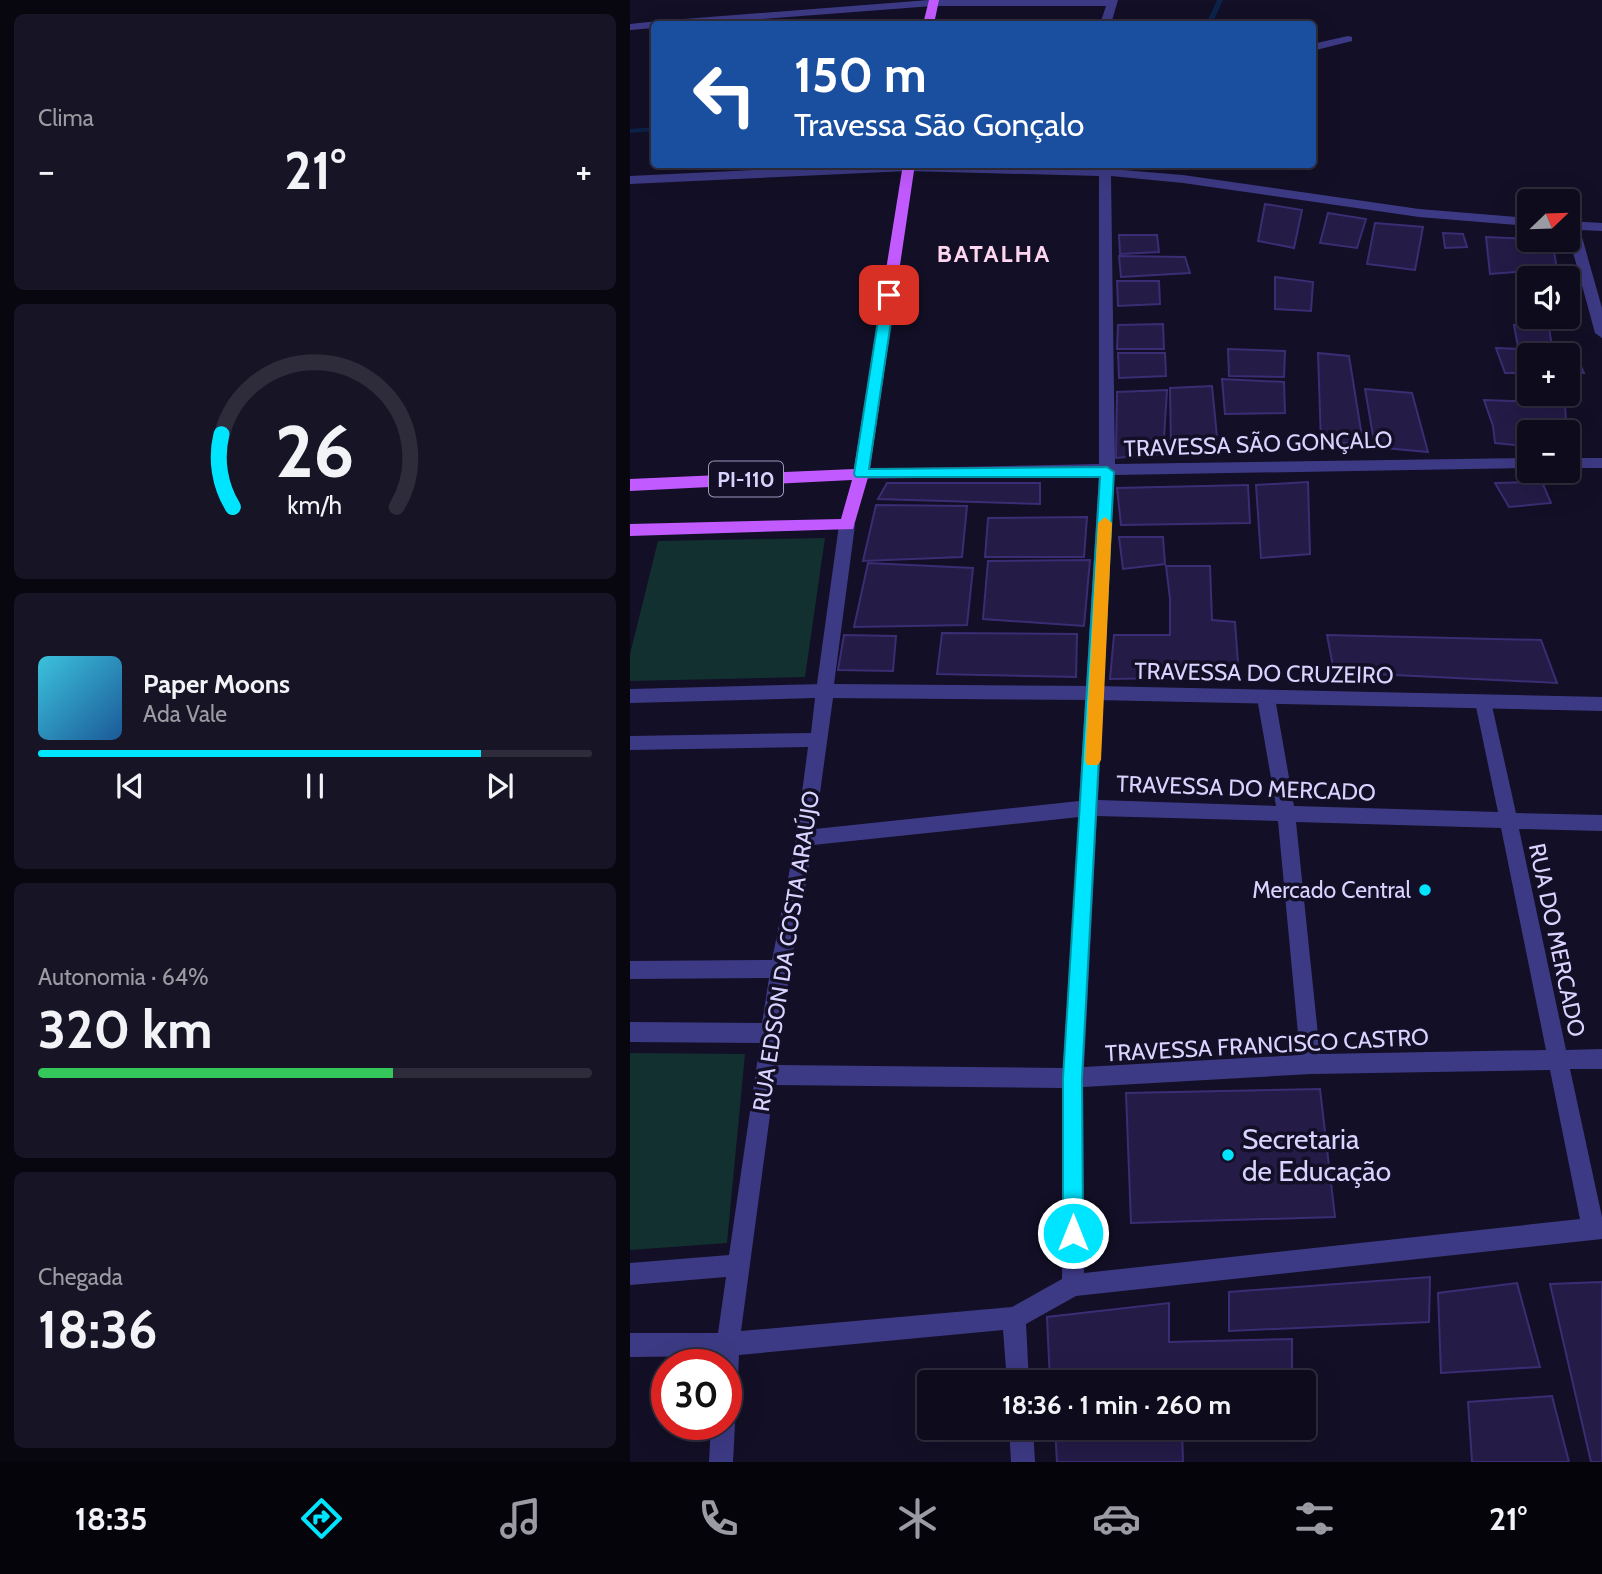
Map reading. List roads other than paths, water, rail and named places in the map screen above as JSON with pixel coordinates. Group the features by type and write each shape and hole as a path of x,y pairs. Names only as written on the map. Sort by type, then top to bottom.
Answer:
{"main road":[{"path":"930,21 933,2"},
{"path":"847,525 861,474 909,168"},
{"name":"PI-110","path":"630,485 861,474"},
{"name":"PI-110","path":"630,530 847,525"}],"street":[{"path":"700,21 933,2 1112,2 1107,21"},
{"path":"630,27 651,25"},
{"path":"1316,47 1348,39"},
{"path":"630,180 869,168"},
{"path":"1073,1285 1073,1078 1107,472 1109,168"},
{"path":"1115,168 1419,213 1517,221"},
{"path":"1580,226 1602,227"},
{"path":"1578,252 1602,334"},
{"name":"TRAVESSA SÃO GONÇALO","path":"861,474 1107,472 1373,463 1517,463"},
{"path":"1580,463 1602,463"},
{"name":"RUA EDSON DA COSTA ARAÚJO","path":"729,1349 780,969 806,838 847,525"},
{"name":"TRAVESSA DO CRUZEIRO","path":"630,696 825,691 1096,693 1602,704"},
{"path":"1266,698 1286,813 1311,1064"},
{"name":"RUA DO MERCADO","path":"1484,702 1557,1059 1597,1229"},
{"path":"630,743 818,740"},
{"name":"TRAVESSA DO MERCADO","path":"806,838 1090,808 1602,823"},
{"path":"630,970 780,969"},
{"path":"630,1032 772,1033"},
{"name":"TRAVESSA FRANCISCO CASTRO","path":"766,1075 1073,1078 1311,1064 1602,1059"},
{"path":"630,1345 729,1344 1014,1318 1073,1285 1597,1229"},
{"path":"630,1274 739,1265"},
{"path":"1014,1318 1017,1370"},
{"path":"720,1462 722,1440"},
{"path":"1022,1440 1023,1462"}],"waterway":[{"path":"1210,21 1220,0"},
{"path":"630,131 651,129"}],"place":[{"name":"Mercado Central","path":"1425,890"},
{"name":"Secretaria de Educação","path":"1228,1155"}],"district":[{"name":"BATALHA","path":"994,253"}]}
